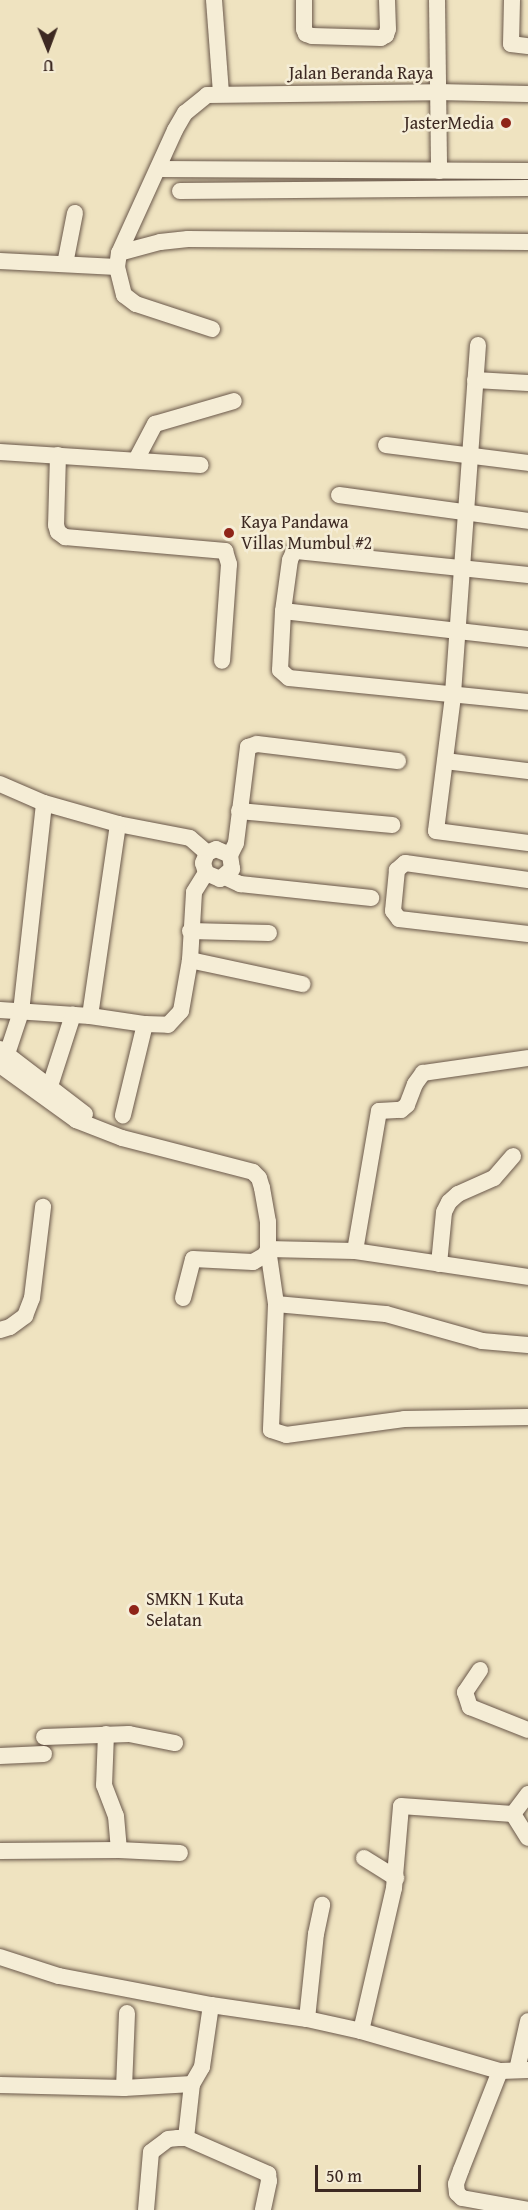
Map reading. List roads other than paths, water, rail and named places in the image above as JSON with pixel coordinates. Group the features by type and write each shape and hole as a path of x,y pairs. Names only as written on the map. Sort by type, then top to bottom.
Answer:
{"street":[{"path":"214,0 220,93"},
{"path":"304,0 306,34 381,38 386,35 388,29 387,0"},
{"path":"437,0 439,171"},
{"path":"512,0 512,44 528,46"},
{"name":"Jalan Beranda Raya","path":"158,169 175,130 195,102 207,95 220,93 437,92 528,94"},
{"path":"212,329 136,304 124,295 118,260 158,169 528,171"},
{"path":"180,191 528,188"},
{"path":"65,264 75,213"},
{"path":"0,261 65,264 118,260 160,242 188,238 528,242"},
{"path":"478,345 453,696 436,831 528,843"},
{"path":"475,380 528,383"},
{"path":"136,460 154,424 234,401"},
{"path":"386,445 528,463"},
{"path":"0,452 201,465"},
{"path":"58,455 56,525 61,535 225,551 229,555 222,661"},
{"path":"339,495 528,521"},
{"path":"528,575 294,551 290,560 283,611 280,670 289,678 528,702"},
{"path":"283,611 528,639"},
{"path":"225,877 232,869 230,855 236,843 246,751 252,745 398,761"},
{"path":"445,761 528,771"},
{"path":"0,784 44,803 118,824 190,838 207,854"},
{"path":"2,1056 21,1012 44,803"},
{"path":"239,811 392,825"},
{"path":"50,1086 81,1015 118,824"},
{"path":"230,855 216,849 207,854 203,863 206,873 215,878 225,877 240,884 371,898"},
{"path":"528,880 405,864 397,870 393,911 399,919 528,934"},
{"path":"0,1010 81,1015 168,1025 177,1017 190,960 194,892 206,873"},
{"path":"190,931 270,933"},
{"path":"190,960 302,984"},
{"path":"123,1115 145,1024"},
{"path":"2,1056 50,1086 82,1110 98,1129"},
{"path":"2,1056 76,1120 155,1147 253,1172 260,1178 268,1222 268,1249 276,1304 271,1430 286,1434 404,1419 528,1417"},
{"path":"355,1251 379,1112 400,1111 404,1108 423,1073 528,1058"},
{"path":"439,1264 444,1212 449,1202 458,1194 494,1178 513,1156"},
{"path":"0,1330 10,1327 25,1316 32,1298 43,1207"},
{"path":"268,1249 355,1251 528,1277"},
{"path":"183,1298 193,1259 253,1262 266,1255 268,1249"},
{"path":"276,1304 386,1314 482,1341 528,1345"},
{"path":"480,1670 465,1692 470,1707 528,1730"},
{"path":"106,1734 104,1785 116,1816 119,1850"},
{"path":"0,1756 44,1745 106,1734 129,1734 175,1743"},
{"path":"513,1814 528,1794"},
{"path":"361,2031 396,1878 401,1806 513,1814"},
{"path":"513,1814 528,1838"},
{"path":"0,1851 119,1850 180,1853"},
{"path":"364,1858 396,1878"},
{"path":"307,2019 316,1934 322,1905"},
{"path":"0,1957 59,1976 211,2006 307,2019 361,2031 500,2071 523,2070 528,2020"},
{"path":"186,2138 192,2084 202,2067 211,2006"},
{"path":"124,2088 127,2013"},
{"path":"500,2071 456,2184 462,2198 528,2210"},
{"path":"0,2085 124,2088 192,2084"},
{"path":"146,2210 151,2152 168,2139 186,2138 268,2174 269,2181 263,2210"}],"place":[{"name":"JasterMedia","path":"506,123"},
{"name":"Kaya Pandawa Villas Mumbul #2","path":"229,533"},
{"name":"SMKN 1 Kuta Selatan","path":"134,1610"}]}
